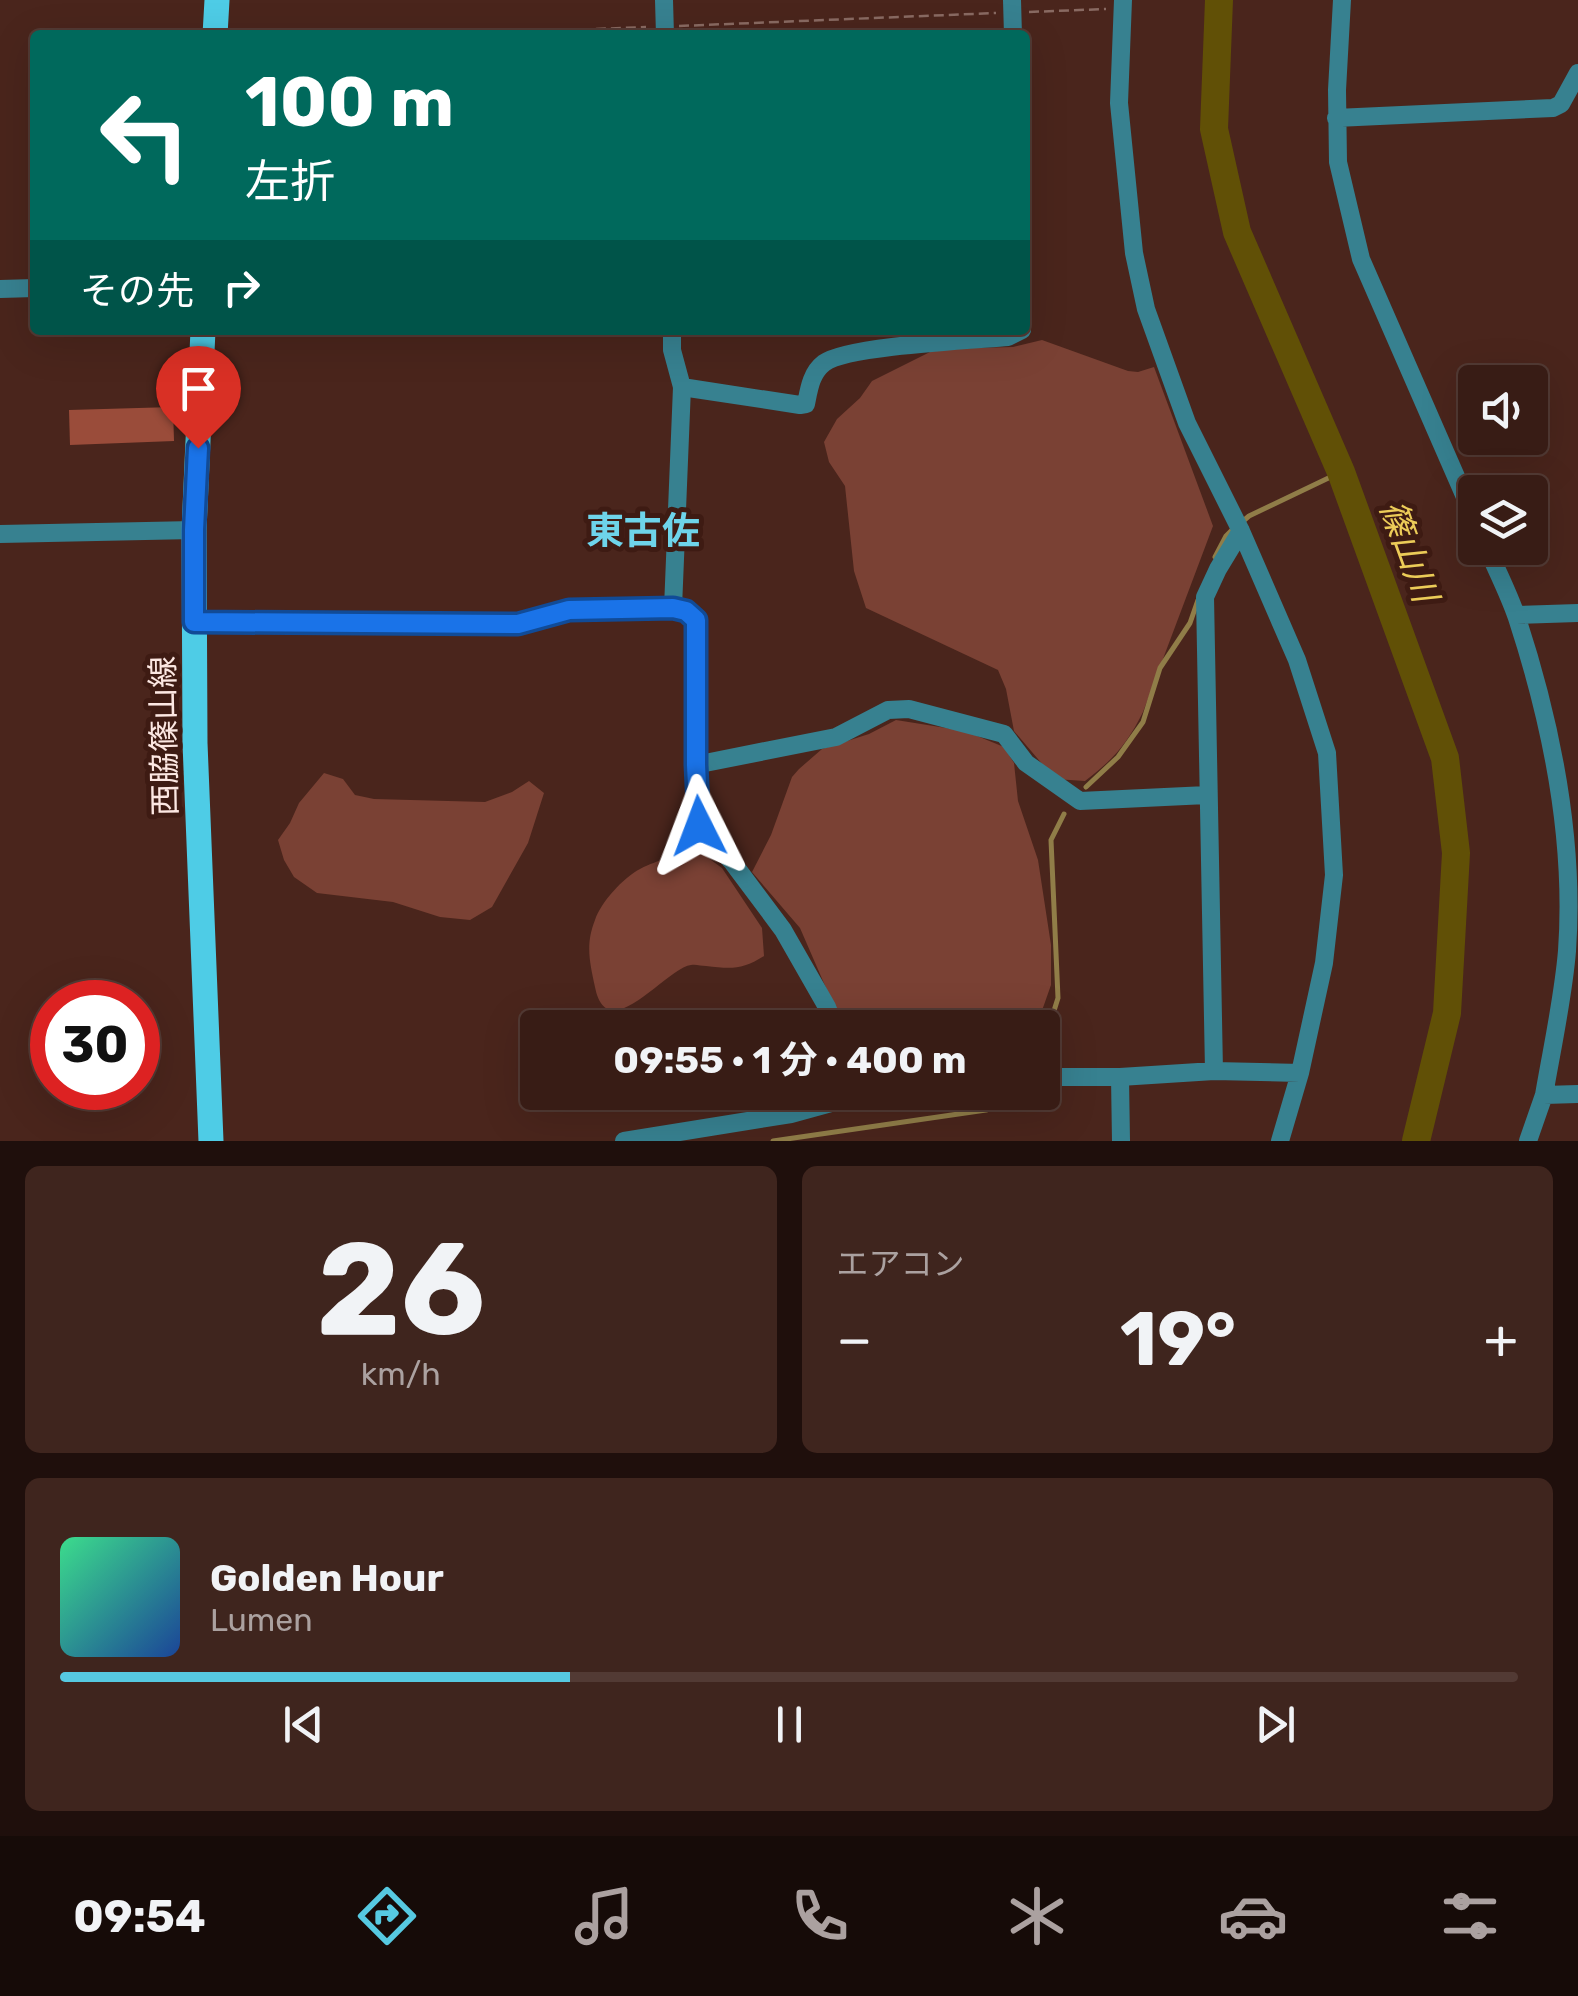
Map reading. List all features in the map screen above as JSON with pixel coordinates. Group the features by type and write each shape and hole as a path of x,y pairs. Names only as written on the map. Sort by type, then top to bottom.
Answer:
{"main road":[{"path":"215,30 216,0"},
{"name":"西脇篠山線","path":"203,335 194,530 195,742 211,1141"}],"street":[{"path":"664,0 665,30"},
{"path":"1342,0 1336,118 1338,162 1361,259 1458,481"},
{"path":"1122,4 1119,103 1134,253 1146,309 1187,423 1241,531 1297,660 1327,753 1334,875 1324,963 1300,1073 1280,1141"},
{"path":"1336,118 1552,108 1560,104 1578,73"},
{"path":"0,289 30,288"},
{"path":"672,335 682,386 673,608"},
{"path":"682,386 800,405 806,404 812,376 826,361 859,351 1012,335"},
{"path":"0,534 194,530"},
{"path":"1214,1071 1205,597 1241,531"},
{"path":"1494,565 1516,615 1541,699 1556,763 1567,852 1567,951 1544,1095 1528,1141"},
{"path":"194,622 518,624 569,610 686,611 696,620 699,826 733,863 783,930 828,1010"},
{"path":"1516,615 1578,613"},
{"path":"696,765 836,737 888,710 909,708 1004,734 1026,763 1080,801 1208,795"},
{"path":"1060,1078 1214,1071 1300,1073"},
{"path":"1120,1077 1122,1141"},
{"path":"1544,1095 1578,1094"},
{"path":"624,1141 692,1135 806,1110"}],"path":[{"path":"679,30 1012,6 1122,4"}],"shaded area":[{"path":"1042,340 1128,371 1154,367 1213,526 1143,712 1119,750 1085,781 1055,779 1014,731 998,670 866,608 854,571 845,486 829,462 824,442 837,419 872,381 936,349 1013,347"},
{"path":"896,720 965,731 1004,747 1014,763 1018,801 1038,860 1051,945 1051,985 1042,1010 836,1010 800,928 752,872 771,835 792,777 822,749 869,734"},
{"path":"324,773 343,779 355,795 374,799 485,802 529,781 544,793 528,843 492,907 470,920 440,917 393,902 317,893 294,877 278,840 299,803"},
{"path":"682,839 722,868 762,928 764,956 736,967 691,965 624,1008 612,1010 602,1004 591,970 589,946 595,920 620,884 640,869 669,856"}],"building":[{"path":"173,407 174,441 70,445 69,410"}],"waterway":[{"name":"篠山川","path":"1219,0 1214,129 1237,232 1341,472 1445,758 1456,853 1447,1013 1416,1141"},
{"path":"1242,522 1341,472"},
{"path":"1215,557 1233,529"},
{"path":"1086,787 1118,757 1143,722 1160,668 1190,623 1198,600"},
{"path":"1054,1010 1058,998 1051,840 1064,814"},
{"path":"773,1141 986,1110"}],"district":[{"name":"東古佐","path":"643,531"}],"route":[{"path":"198,448 194,622 518,624 569,610 686,611 696,620 699,826"}]}
